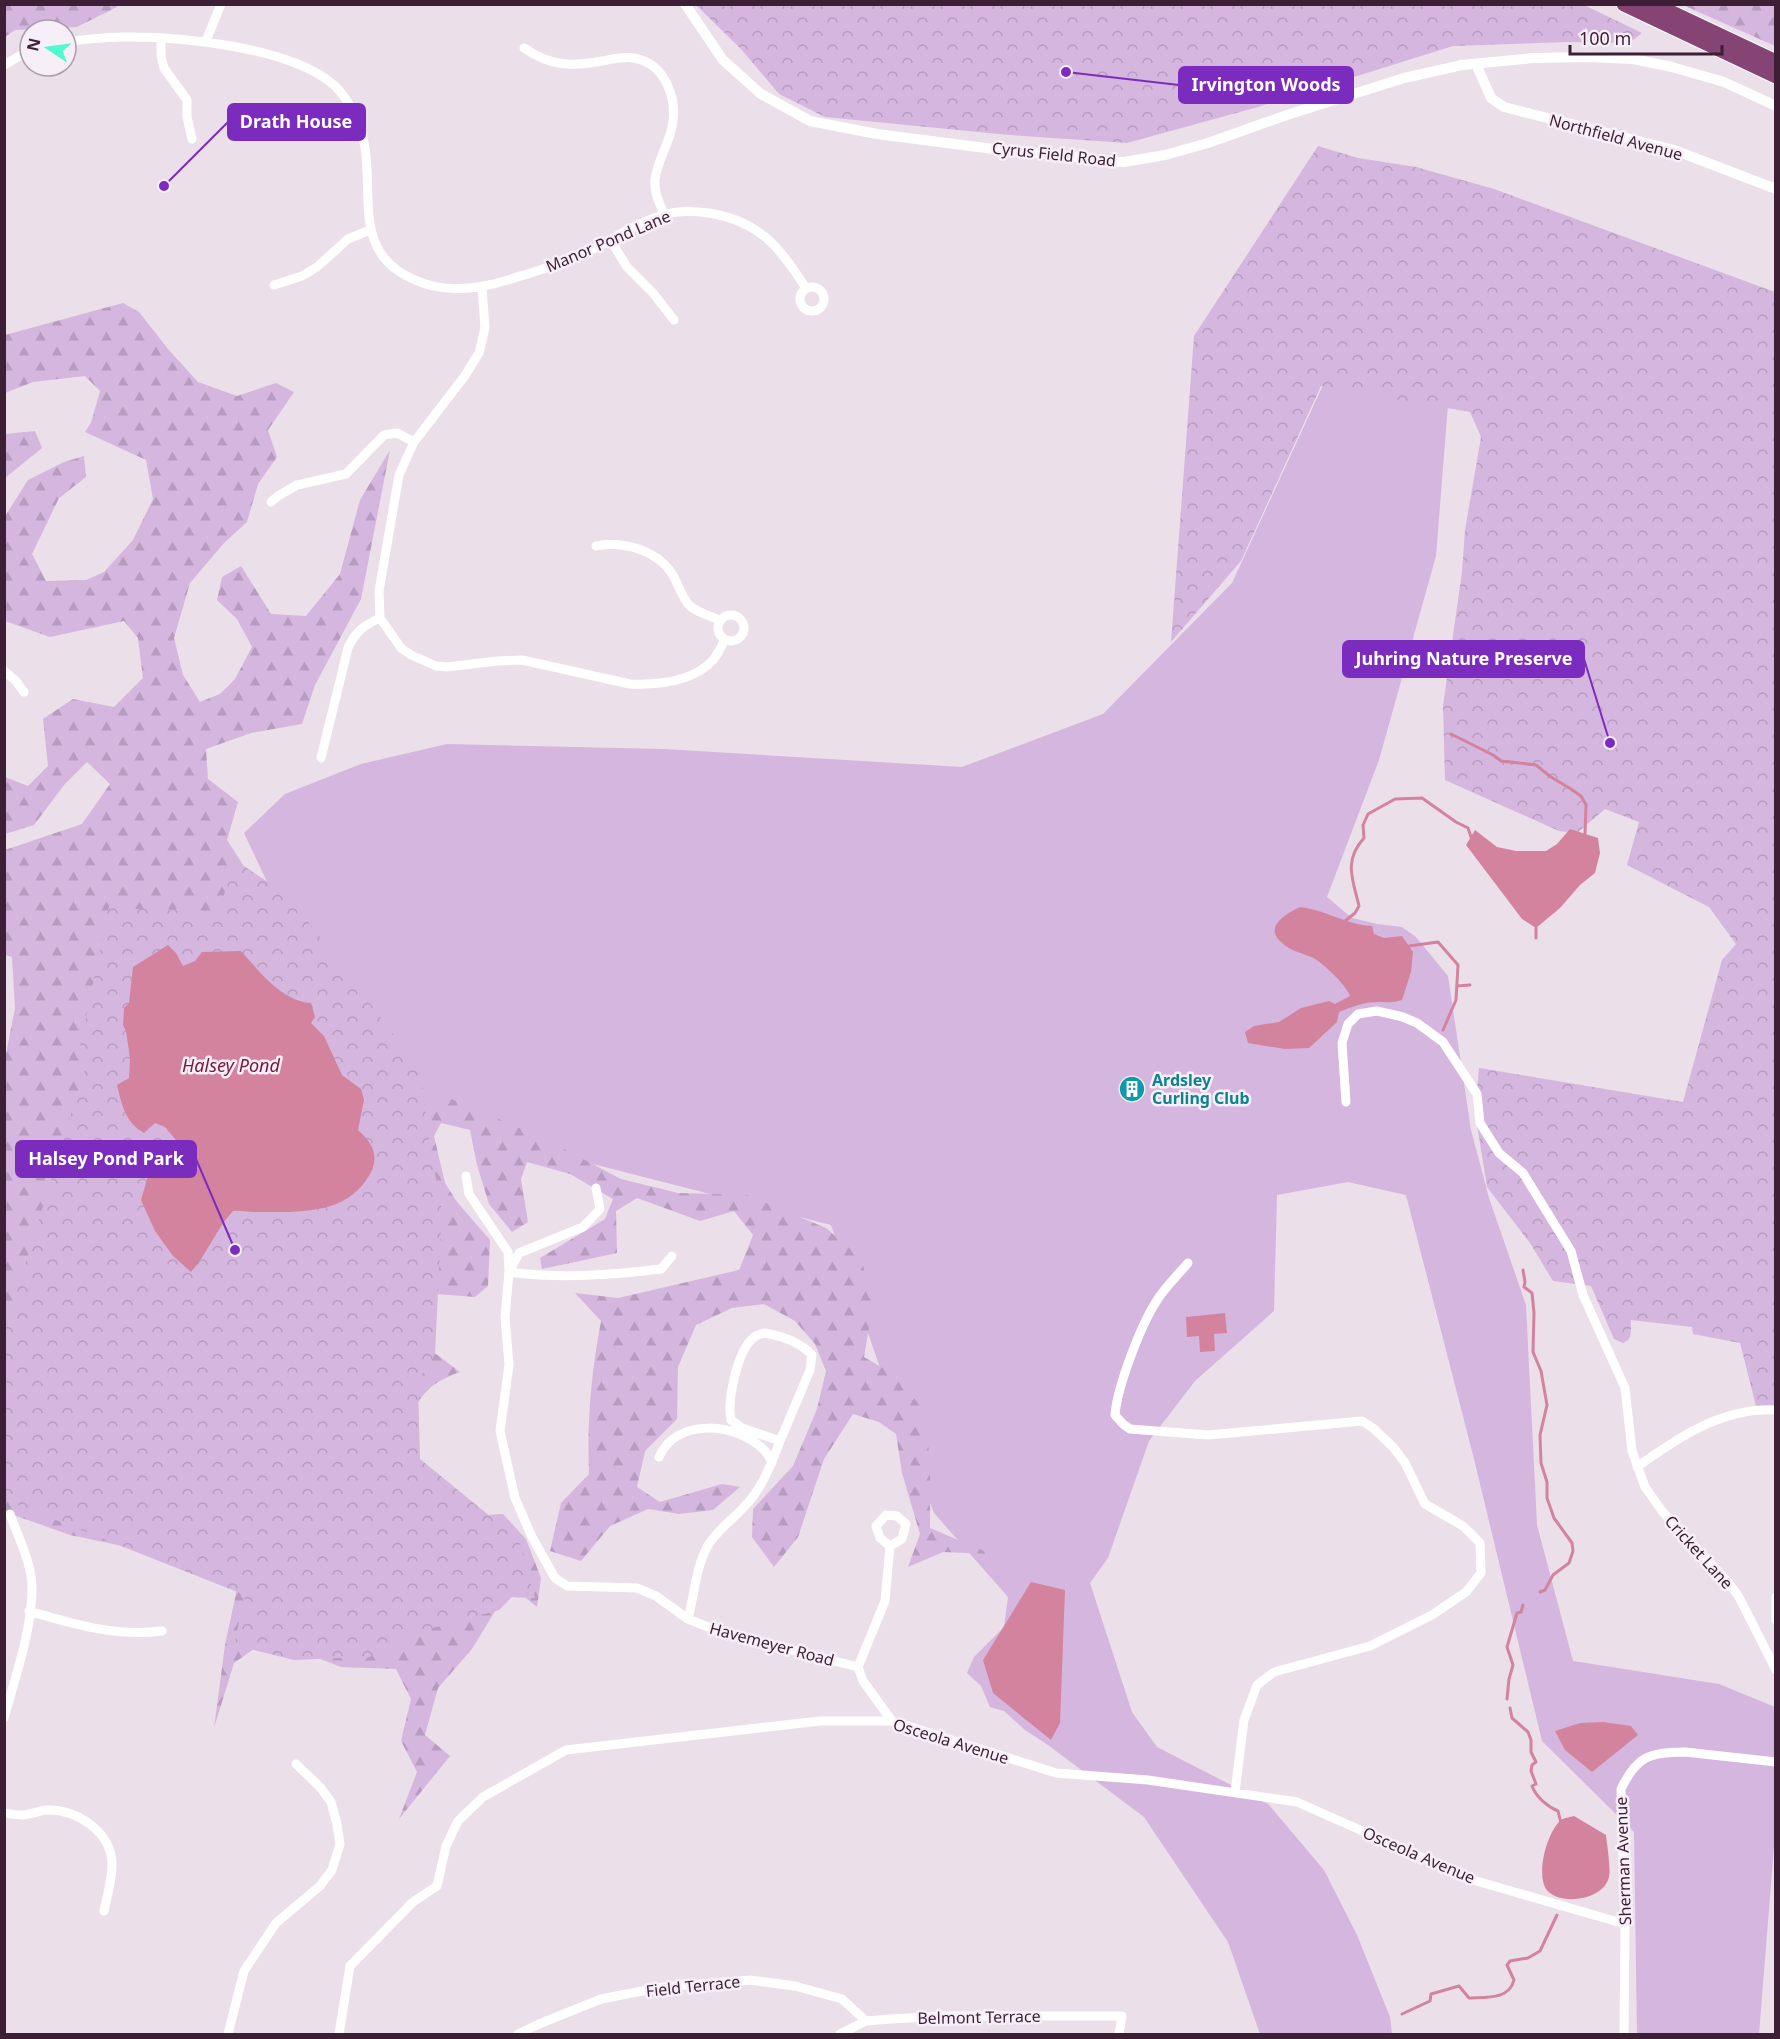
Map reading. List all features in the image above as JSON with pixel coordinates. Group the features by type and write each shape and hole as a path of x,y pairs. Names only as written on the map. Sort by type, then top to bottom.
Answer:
{"highway":[{"path":"1624,4 1776,76"},
{"path":"1653,4 1776,62"}],"street":[{"path":"206,41 222,4"},
{"name":"Cyrus Field Road","path":"685,4 723,60 761,94 810,121 877,134 1096,161 1124,162 1166,155 1404,78 1476,64 1533,58 1633,59 1672,67 1724,82 1776,106"},
{"name":"Manor Pond Lane","path":"78,40 120,37 206,41 278,57 316,73 339,91 355,115 362,134 370,230 375,243 387,261 410,278 445,288 482,287 558,265 664,214 693,211 722,215 748,224 759,231 778,247 805,288"},
{"path":"161,38 164,68 187,100 187,117 192,139"},
{"path":"524,48 538,58 569,65 581,65 621,57 632,58 651,65 663,76 672,96 673,108 672,129 655,178 657,197 664,214"},
{"path":"4,65 18,57"},
{"name":"Northfield Avenue","path":"1476,64 1491,98 1504,107 1674,150 1776,189"},
{"path":"274,285 302,276 317,267 348,239 370,230"},
{"path":"610,239 627,267 660,301 674,320"},
{"path":"482,287 485,328 479,353 464,377 414,442 404,460 396,491 379,591 381,618 401,648 411,656 447,668 522,660 630,684 660,683 698,672 712,660 725,640"},
{"path":"271,502 297,485 346,474 384,435 397,433 414,442"},
{"path":"596,546 627,545 657,558 673,575 693,608 720,620"},
{"path":"736,615 744,624 744,630 739,638 731,641 725,640 717,630 720,620 723,616 736,615"},
{"path":"321,758 348,648 359,629 381,618"},
{"path":"4,671 24,692"},
{"name":"Cricket Lane","path":"1346,1102 1342,1043 1348,1024 1358,1014 1377,1011 1403,1017 1416,1023 1443,1042 1477,1094 1480,1123 1500,1153 1523,1173 1570,1251 1583,1295 1625,1388 1632,1451 1646,1486 1662,1511 1729,1583 1776,1670"},
{"name":"Havemeyer Road","path":"466,1176 469,1194 508,1252 509,1272 505,1317 509,1365 500,1431 515,1498 532,1537 555,1578 567,1586 637,1588 656,1596 688,1619 721,1632 858,1667"},
{"path":"596,1188 600,1209 583,1227 519,1253 509,1272 530,1275 626,1273 661,1269 672,1256"},
{"path":"1188,1263 1157,1299 1146,1319 1121,1386 1116,1408 1115,1415 1123,1424 1130,1429 1143,1431 1208,1435 1362,1421 1394,1448 1406,1464 1425,1504 1462,1526 1480,1543 1481,1573 1466,1592 1432,1615 1370,1646 1274,1671 1257,1685 1244,1720 1235,1792"},
{"path":"688,1619 707,1548 718,1530 756,1494 772,1463 810,1370 812,1355 798,1344 780,1336 759,1334 749,1342 740,1362 729,1409 731,1420 742,1428 780,1440"},
{"path":"1637,1467 1675,1440 1717,1420 1751,1411 1776,1410"},
{"path":"659,1457 664,1446 677,1436 698,1428 715,1428 747,1438 765,1451 772,1463"},
{"path":"4,1718 25,1639 32,1586 28,1562 10,1514"},
{"path":"890,1546 885,1601 858,1667 863,1681 892,1721"},
{"path":"1776,1597 1776,1620"},
{"path":"29,1611 98,1630 145,1633 162,1631"},
{"name":"Osceola Avenue","path":"339,2034 350,1966 413,1902 437,1886 446,1846 458,1821 483,1797 566,1750 820,1721 892,1721 1056,1773 1148,1779 1297,1802 1473,1880 1625,1924"},
{"name":"Sherman Avenue","path":"1624,2034 1625,1924 1621,1789 1630,1769 1641,1759 1672,1752 1776,1762"},
{"path":"228,2034 244,1971 276,1923 320,1886 332,1870 339,1844 331,1802 320,1787 296,1764"},
{"path":"4,1813 23,1815 48,1810 71,1814 91,1823 104,1839 112,1865 104,1911"},
{"name":"Field Terrace","path":"518,2034 601,2000 663,1987 750,1980 795,1986 842,1999 866,2021"},
{"name":"Belmont Terrace","path":"840,2034 866,2021 947,2016 1122,2016 1119,2034"}],"green space":[{"path":"5,4 117,4 117,7 78,26 78,18 18,18 18,30 5,37"},
{"path":"1582,4 1642,33 1629,43 1568,42 1453,46 1258,107 1127,143 1009,135 825,117 779,94 741,49 696,5"},
{"path":"1683,5 1775,5 1775,46"},
{"path":"1318,146 1358,158 1416,167 1494,189 1775,292 1775,1410 1757,1410 1740,1343 1693,1334 1692,1327 1631,1320 1629,1339 1623,1343 1614,1339 1591,1286 1553,1281 1530,1243 1487,1187 1475,1112 1479,1068 1683,1102 1722,960 1736,944 1709,907 1627,865 1639,822 1605,809 1577,833 1559,831 1445,780 1443,706 1462,572 1465,530 1481,437 1470,412 1321,386 1241,561 1171,642 1194,336"},
{"path":"123,303 139,312 198,382 237,396 276,383 294,392 268,430 277,457 258,484 247,522 224,543 190,583 174,638 183,675 200,702 220,694 235,679 252,647 237,619 217,600 222,577 241,566 271,614 306,616 340,574 360,500 390,450 361,599 315,685 302,724 251,733 206,749 208,779 238,802 227,840 384,1084 435,1092 543,1138 621,1179 678,1193 747,1195 826,1228 861,1258 873,1303 864,1357 900,1378 922,1409 930,1457 930,1528 991,1554 943,1552 908,1567 920,1534 902,1473 896,1434 879,1422 853,1414 824,1459 798,1537 774,1567 752,1537 753,1509 793,1466 817,1409 826,1371 815,1344 795,1321 764,1304 732,1308 696,1325 678,1367 677,1419 645,1451 637,1487 660,1502 722,1484 740,1487 713,1510 679,1514 648,1509 610,1526 581,1561 550,1551 561,1503 589,1474 590,1397 601,1321 575,1293 618,1298 739,1270 753,1235 734,1211 700,1221 637,1198 616,1211 617,1253 542,1269 540,1258 605,1219 613,1199 570,1174 527,1162 521,1179 528,1222 512,1232 489,1204 477,1165 470,1130 441,1123 434,1136 445,1183 457,1202 490,1240 488,1286 475,1297 424,1293 428,1348 460,1372 431,1387 401,1428 440,1518 503,1514 526,1539 541,1578 537,1607 516,1590 500,1603 472,1649 438,1688 425,1735 450,1756 399,1819 417,1772 401,1741 411,1699 396,1669 341,1667 268,1639 234,1663 214,1728 225,1645 240,1575 185,1559 70,1535 5,1512 4,1064 15,1008 12,957 5,955 5,850 82,824 110,784 87,762 64,785 34,825 5,834 5,777 28,786 48,766 43,719 73,699 114,707 143,678 138,638 124,621 50,637 5,621 4,518 28,480 64,462 84,456 86,477 59,498 32,554 46,581 86,580 104,572 133,540 153,499 146,460 85,432 91,423 100,391 85,376 33,382 5,393 5,335"},
{"path":"1451,367 1436,556 1379,760 1327,897 1352,918 1402,927 1416,937 1448,976 1471,1130 1489,1198 1526,1305 1537,1525 1573,1661 1719,1684 1775,1707 1775,1834 1759,2034 1637,2034 1634,1832 1542,1741 1474,1459 1406,1195 1348,1182 1277,1195 1274,1311 1195,1381 1149,1441 1108,1558 1090,1583 1132,1712 1157,1747 1268,1804 1324,1870 1357,1935 1390,2017 1392,2034 1260,2034 1228,1942 1144,1817 1025,1730 1004,1711 990,1707 981,1686 967,1673 974,1657 1004,1627 1008,1597 934,1513 889,1394 831,1225 538,1150 413,1097 267,882 244,833 285,794 361,764 447,744 664,749 962,767 1103,714 1232,583 1329,372"},
{"path":"35,431 42,448 5,478 5,434"},
{"path":"236,861 288,895 421,1071 428,1135 442,1211 435,1353 418,1382 420,1459 519,1540 535,1598 512,1597 499,1610 429,1629 370,1657 355,1661 341,1658 294,1660 234,1645 245,1595 5,1500 4,1333 88,1059 80,1046 109,906 118,909 190,909 214,923"}],"water":[{"path":"1570,829 1598,838 1600,853 1595,873 1536,928 1522,919 1466,845 1475,830 1497,847 1516,851 1546,851 1557,844"},
{"path":"1300,907 1372,926 1374,934 1384,938 1402,936 1413,952 1411,972 1402,1000 1368,1003 1339,1012 1337,1022 1309,1048 1285,1049 1248,1043 1245,1032 1254,1026 1279,1022 1301,1008 1329,1001 1335,1004 1350,996 1340,981 1324,966 1312,957 1289,948 1276,936 1276,925 1280,920"},
{"name":"Halsey Pond","path":"168,945 176,953 183,966 195,961 202,952 241,951 281,991 300,1001 311,1003 315,1017 311,1023 324,1036 342,1075 361,1089 364,1100 358,1130 371,1144 374,1155 373,1167 360,1188 348,1198 335,1204 304,1211 233,1211 191,1272 173,1256 155,1231 141,1200 148,1176 167,1166 182,1147 165,1127 155,1123 144,1133 132,1124 125,1112 117,1085 129,1078 130,1058 123,1025 124,1008 129,1003 133,967"},
{"path":"1225,1313 1227,1333 1214,1334 1215,1351 1200,1352 1199,1336 1187,1337 1186,1317"},
{"path":"1031,1582 1065,1590 1060,1723 1051,1740 993,1693 983,1660"},
{"path":"1603,1722 1631,1726 1638,1735 1592,1772 1565,1750 1555,1731 1580,1723"},
{"path":"1574,1816 1606,1835 1609,1877 1599,1891 1590,1896 1570,1899 1552,1895 1546,1889 1542,1873 1544,1853 1551,1834 1561,1820"}],"waterway":[{"path":"1451,734 1501,761 1536,765 1581,796 1586,805 1585,834"},
{"path":"1345,921 1355,913 1359,906 1351,871 1354,855 1364,838 1363,825 1368,814 1395,799 1422,798 1468,828 1471,837"},
{"path":"1536,928 1536,938"},
{"path":"1409,946 1438,942 1458,965 1456,1000 1443,1030"},
{"path":"1457,986 1470,985"},
{"path":"1523,1270 1524,1287 1532,1293 1533,1352 1541,1371 1547,1405 1540,1435 1541,1463 1547,1482 1547,1498 1554,1518 1572,1543 1573,1551 1569,1563 1553,1575 1545,1590 1540,1592"},
{"path":"1507,1699 1513,1665 1507,1647 1517,1613 1521,1612 1523,1605"},
{"path":"1510,1708 1512,1718 1528,1732 1531,1740 1531,1752 1536,1762 1532,1765 1531,1771 1536,1784 1532,1786 1543,1801 1558,1811 1561,1823"},
{"path":"1402,2014 1430,2001 1431,1994 1459,1986 1469,1998 1496,1996 1507,1991 1514,1980 1507,1965 1510,1961 1528,1958 1540,1951 1557,1915"}],"place":[{"name":"Irvington Woods","path":"1066,72"},
{"name":"Drath House","path":"164,186"},
{"name":"Juhring Nature Preserve","path":"1610,743"},
{"name":"Ardsley Curling Club","path":"1132,1089"},
{"name":"Halsey Pond Park","path":"235,1250"}]}
